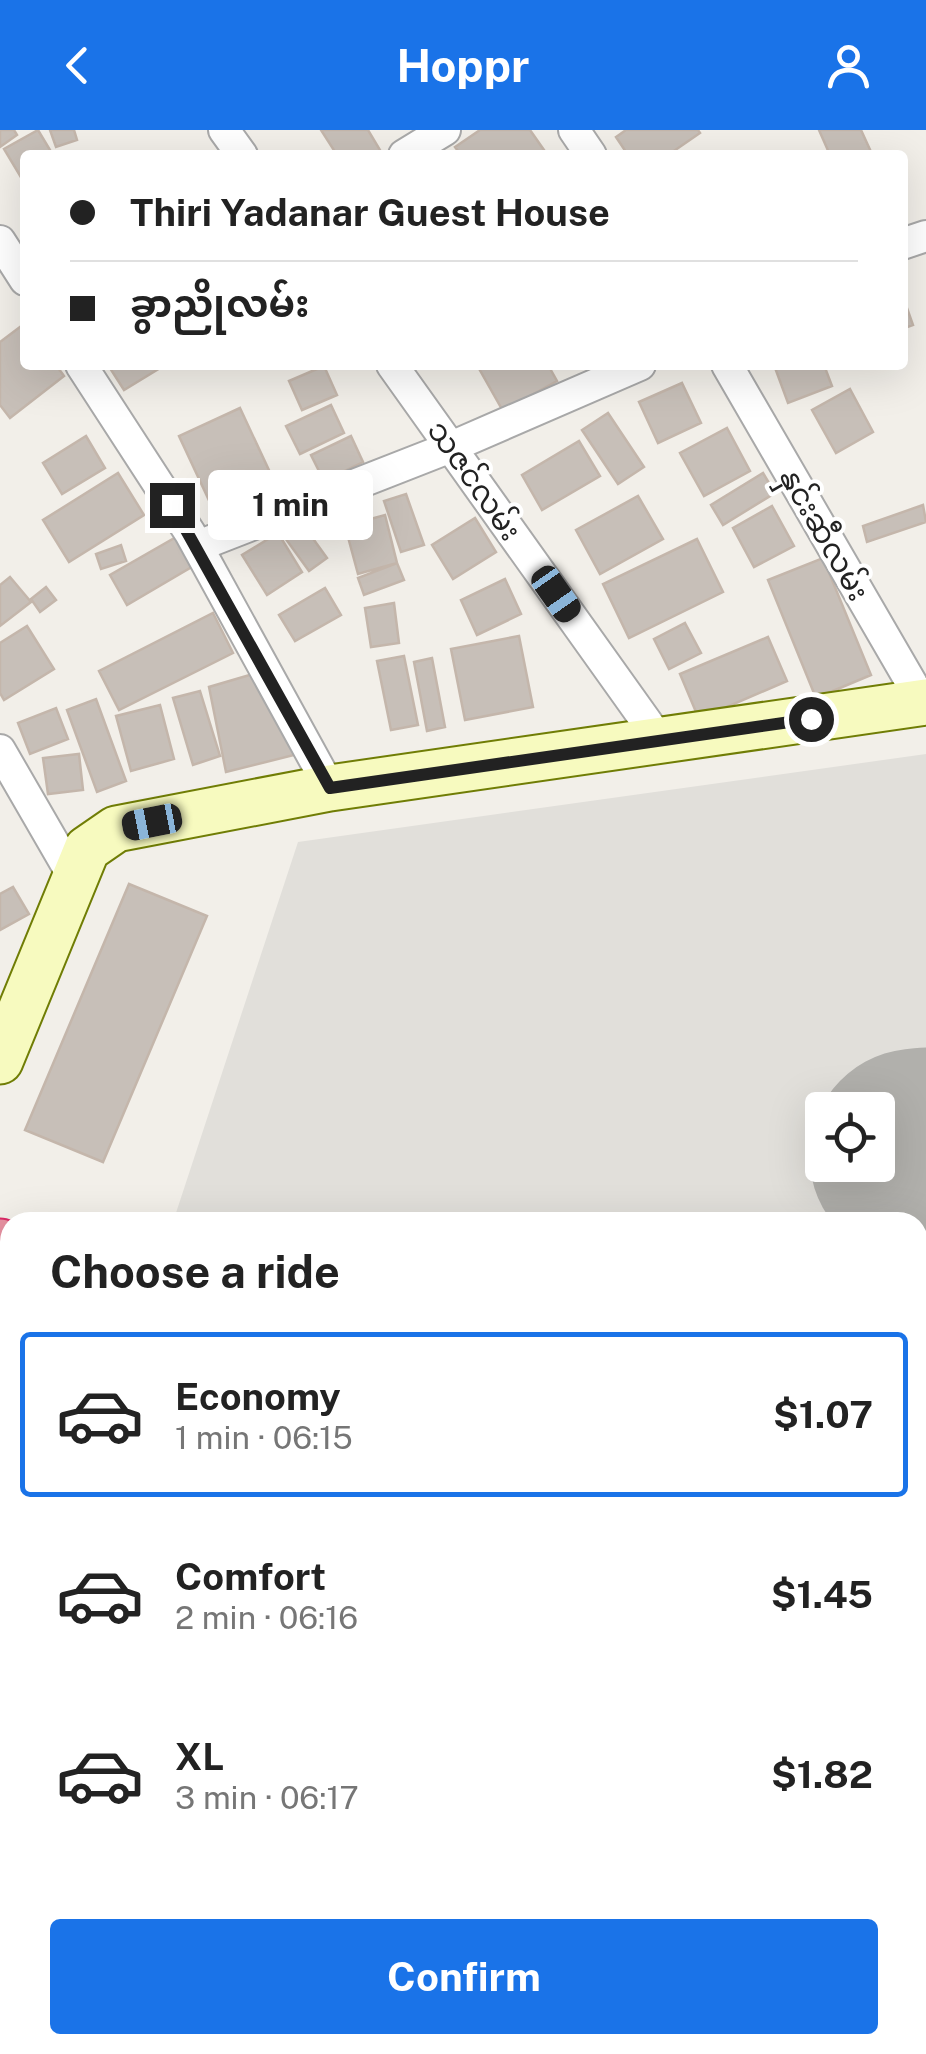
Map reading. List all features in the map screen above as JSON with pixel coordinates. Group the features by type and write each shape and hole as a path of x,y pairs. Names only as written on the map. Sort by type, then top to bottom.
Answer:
{"street":[{"path":"412,150 445,130"},
{"path":"0,241 20,272"},
{"path":"83,370 198,546 330,788"},
{"name":"သဇင်လမ်း","path":"396,370 661,742"},
{"path":"198,546 451,447 628,370"},
{"name":"နှင်းဆီလမ်း","path":"730,370 925,702"},
{"path":"0,1061 87,848 116,829 330,788 925,702"},
{"path":"0,750 74,878"}],"shaded area":[{"path":"926,754 926,1212 176,1212 298,842"}],"building":[{"path":"0,130 14,130 17,135 0,147"},
{"path":"38,130 50,150 20,150 20,176 4,149"},
{"path":"50,130 74,130 77,140 56,147"},
{"path":"321,130 368,130 380,150 334,150"},
{"path":"480,130 530,130 544,150 457,150 455,147"},
{"path":"626,130 700,133 675,150 625,150 616,137"},
{"path":"819,130 861,130 870,150 828,150"},
{"path":"20,327 20,370 60,370 64,376 10,418 0,405 0,342"},
{"path":"111,370 157,370 124,390"},
{"path":"315,370 326,370 337,395 302,410 289,381"},
{"path":"480,370 551,370 557,381 503,411"},
{"path":"776,370 826,370 832,386 788,403"},
{"path":"682,383 701,423 658,443 639,402"},
{"path":"850,389 873,432 836,453 812,410"},
{"path":"331,405 344,433 300,454 286,426"},
{"path":"240,408 274,481 213,509 179,436"},
{"path":"608,413 644,467 618,484 582,430"},
{"path":"727,428 750,471 704,496 680,453"},
{"path":"86,436 105,468 62,494 43,463"},
{"path":"351,436 363,462 324,481 311,455"},
{"path":"579,441 600,476 542,510 522,475"},
{"path":"118,473 144,515 69,562 43,520"},
{"path":"763,473 775,493 723,525 711,505"},
{"path":"406,494 424,545 401,552 384,501"},
{"path":"638,496 663,539 600,574 576,530"},
{"path":"923,505 926,522 867,542 863,526"},
{"path":"772,506 794,546 754,567 733,528"},
{"path":"385,515 397,563 358,574 345,526"},
{"path":"475,518 496,552 453,579 432,545"},
{"path":"301,522 327,558 309,571 283,535"},
{"path":"278,533 302,572 267,595 242,555"},
{"path":"178,536 195,565 127,605 110,575"},
{"path":"697,539 723,592 629,638 603,584"},
{"path":"121,545 126,561 101,569 96,554"},
{"path":"823,558 871,675 816,698 768,580"},
{"path":"397,563 404,580 364,595 358,578"},
{"path":"10,577 31,602 0,626 0,585"},
{"path":"505,579 521,614 477,635 461,600"},
{"path":"46,587 56,600 40,612 31,599"},
{"path":"325,588 341,615 295,641 279,615"},
{"path":"394,603 399,643 371,647 365,608"},
{"path":"213,613 233,653 119,710 99,671"},
{"path":"685,623 701,653 669,669 654,639"},
{"path":"27,626 54,669 4,700 0,693 0,643"},
{"path":"519,636 533,707 465,720 451,649"},
{"path":"768,637 787,681 699,719 680,674"},
{"path":"404,656 418,725 391,730 377,661"},
{"path":"432,658 445,727 427,731 414,662"},
{"path":"253,674 298,754 226,772 209,687"},
{"path":"200,691 220,756 193,765 173,698"},
{"path":"96,699 126,781 97,792 67,710"},
{"path":"160,705 174,759 131,771 116,716"},
{"path":"56,708 68,739 30,754 18,723"},
{"path":"79,754 83,790 48,794 43,758"},
{"path":"129,884 207,916 103,1162 25,1130"},
{"path":"13,887 29,914 0,930 0,894"}],"runway":[{"path":"917,1156 926,1155"}],"route":[{"path":"172,505 330,788 811,719"}]}
